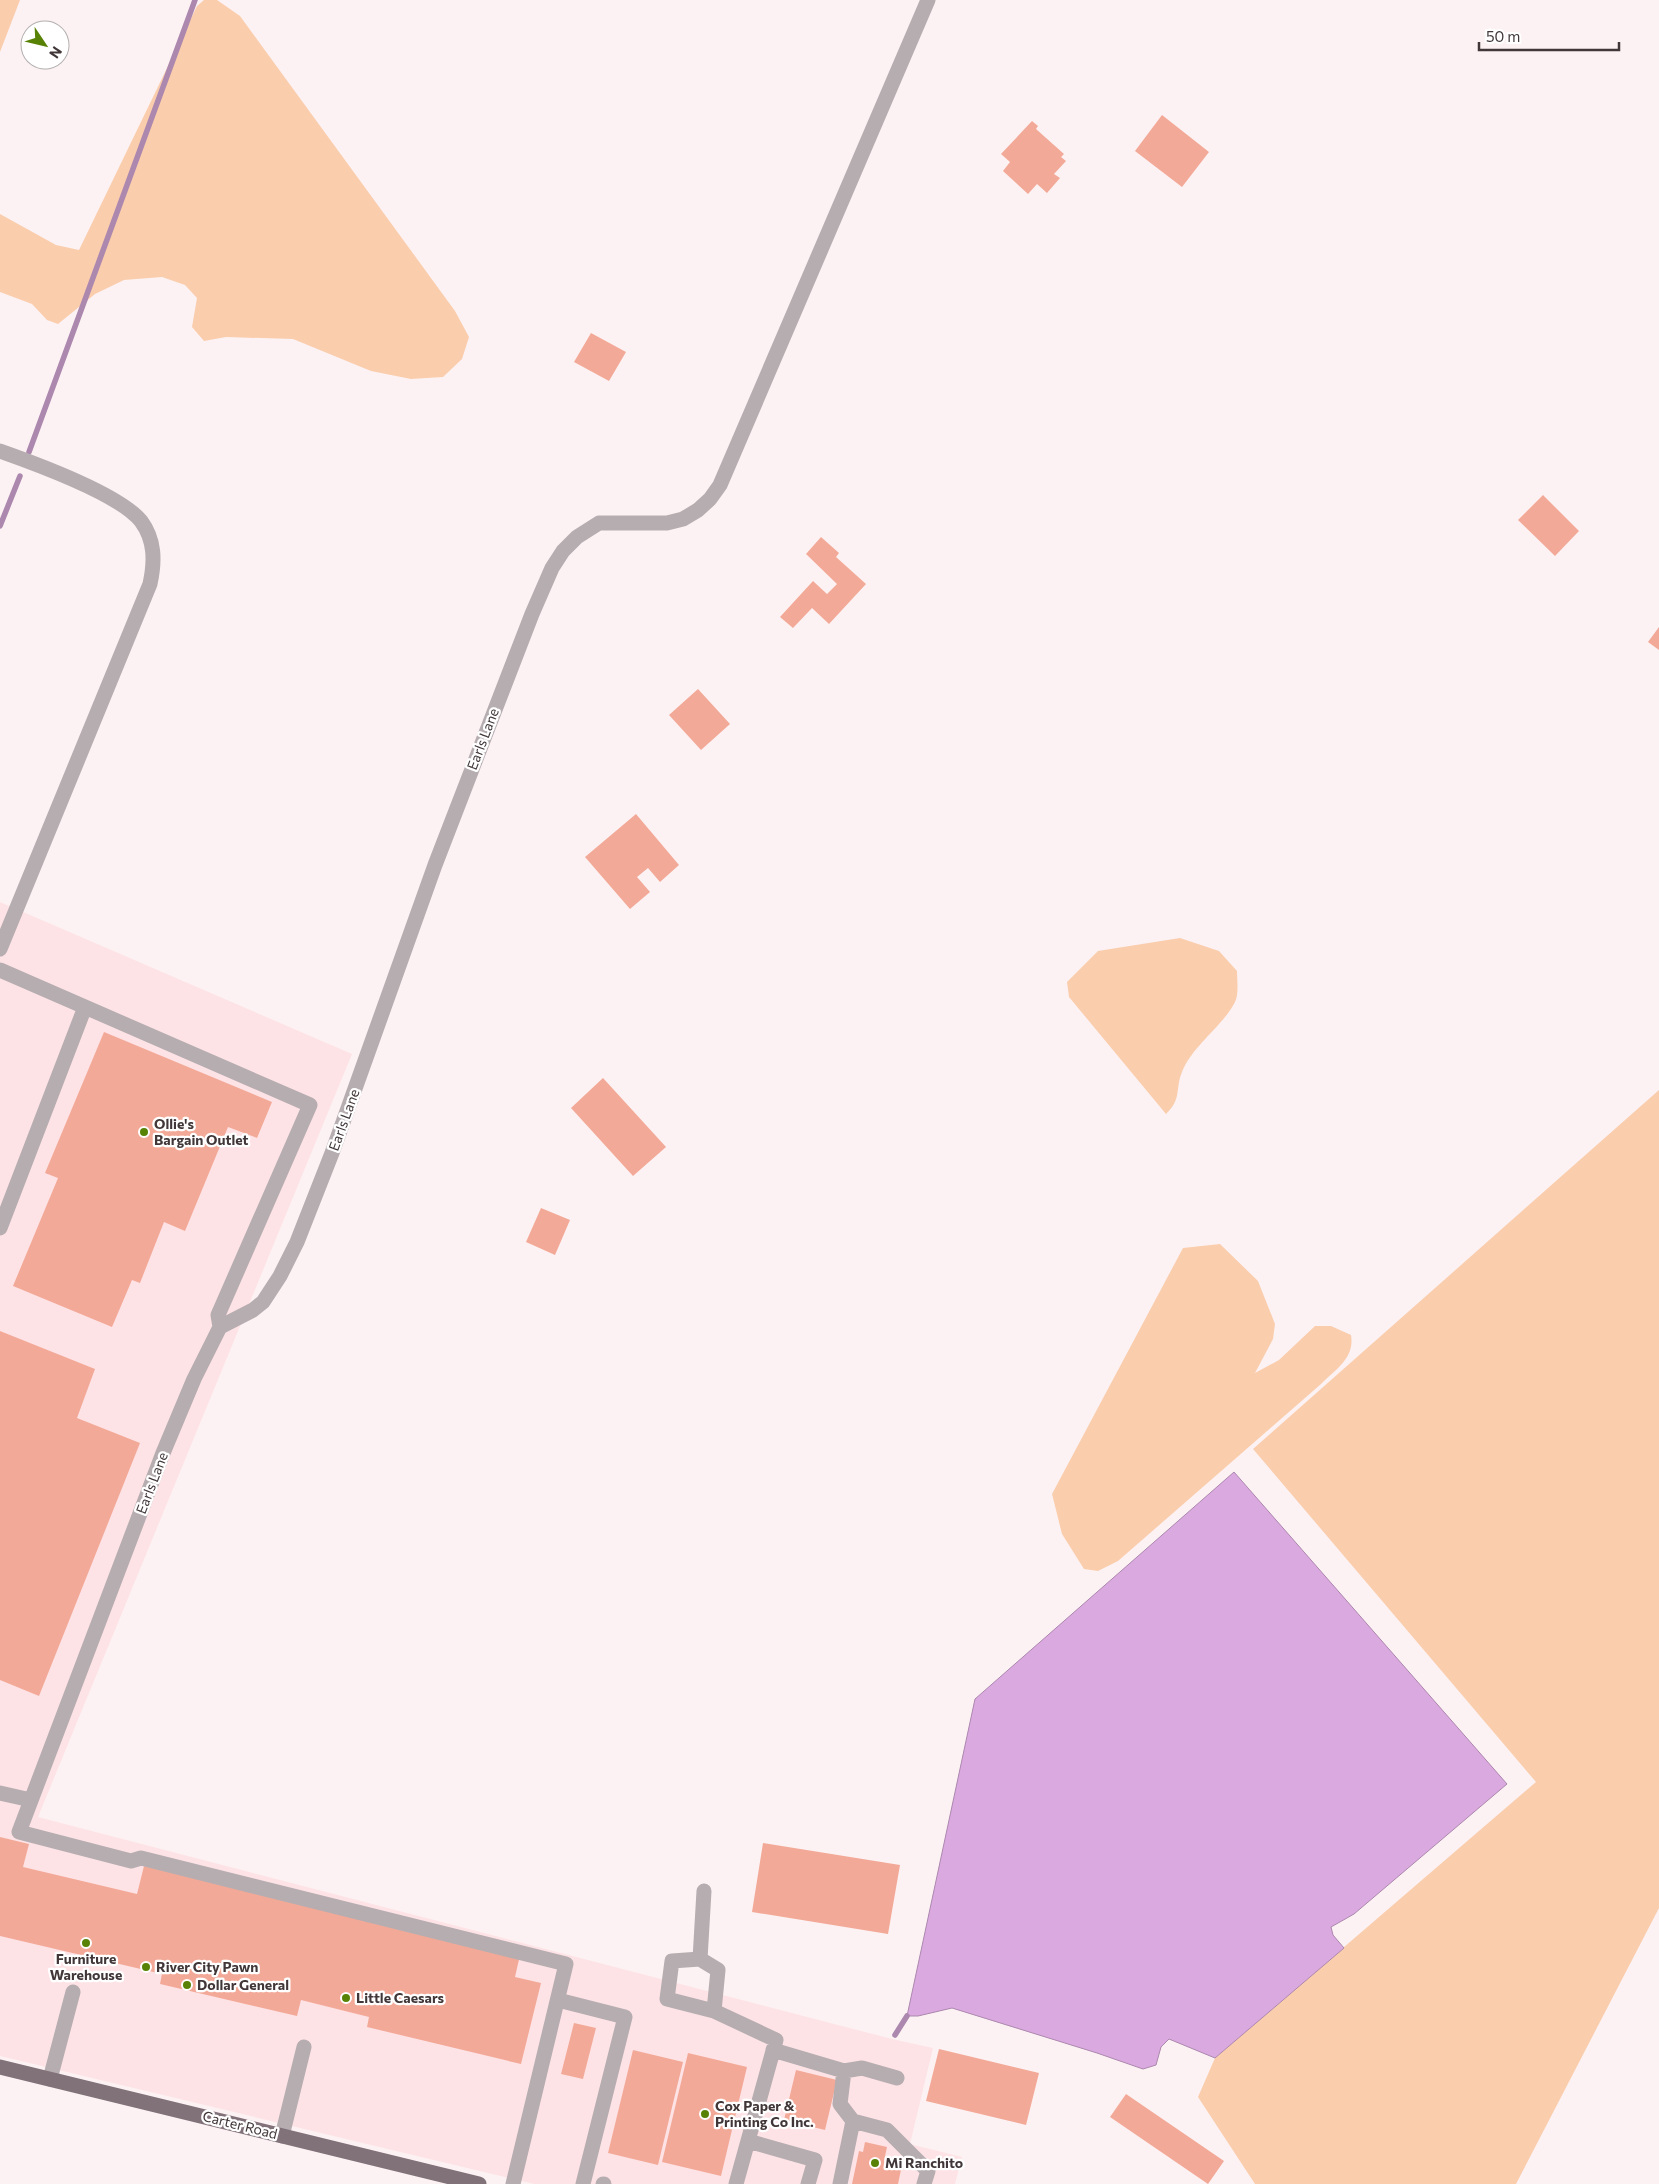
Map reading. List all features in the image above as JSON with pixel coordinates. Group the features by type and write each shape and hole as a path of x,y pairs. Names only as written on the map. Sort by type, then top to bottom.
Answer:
{"main road":[{"name":"Carter Road","path":"0,2067 479,2184"}],"street":[{"name":"Earls Lane","path":"558,2000 566,1964 141,1858 131,1862 19,1832 163,1453 194,1379 220,1327 253,1310 263,1302 280,1276 296,1242 332,1153 438,855 532,614 552,568 563,551 577,537 599,523 667,523 683,519 704,505 720,485 928,0"},
{"path":"0,451 38,465 113,499 140,521 149,536 154,553 154,568 150,584 0,949"},
{"path":"0,970 310,1105 218,1315 220,1327"},
{"path":"0,1228 85,1008"},
{"path":"0,1793 31,1800"},
{"path":"700,1959 704,1891"},
{"path":"714,2011 718,1970 700,1959 672,1961 667,1999 714,2011 776,2040 736,2184"},
{"path":"50,2079 72,1992"},
{"path":"513,2184 558,2000 625,2016 583,2184"},
{"path":"282,2136 304,2047"},
{"path":"773,2050 844,2071 862,2068 897,2078"},
{"path":"844,2071 840,2104 853,2121 887,2130 928,2171 924,2184"},
{"path":"840,2184 853,2121"},
{"path":"748,2141 815,2160 808,2184"}],"shaded area":[{"path":"0,0 20,0 0,52"},
{"path":"204,0 217,0 240,16 455,311 469,337 462,359 443,377 411,379 371,371 293,339 226,337 204,341 192,327 197,298 185,285 162,277 124,280 95,294 58,324 47,320 32,304 0,292 0,214 56,245 79,250 197,6"},
{"path":"0,902 352,1054 38,1817 892,2039 933,2048 910,2144 962,2157 955,2184 534,2184 0,2056"},
{"path":"1180,938 1219,951 1237,971 1237,991 1235,1002 1223,1020 1187,1062 1180,1078 1174,1104 1166,1114 1069,997 1067,982 1098,951"},
{"path":"1659,1090 1659,1908 1516,2184 1255,2184 1198,2097 1215,2058 1536,1782 1253,1449"},
{"path":"1220,1244 1258,1281 1275,1324 1273,1339 1255,1373 1279,1360 1315,1326 1331,1326 1351,1335 1350,1350 1343,1363 1321,1384 1118,1561 1098,1571 1084,1569 1062,1534 1052,1494 1183,1248"},
{"path":"1234,1472 1507,1784 1354,1914 1331,1927 1333,1935 1344,1948 1215,2058 1169,2039 1161,2047 1156,2065 1143,2069 952,2008 918,2016 907,2016 975,1699"}],"building":[{"path":"1162,115 1209,152 1182,187 1135,151"},
{"path":"1032,121 1038,126 1036,129 1064,154 1061,157 1066,161 1054,174 1060,178 1047,193 1037,184 1028,194 1003,171 1010,162 1001,154"},
{"path":"591,333 626,352 609,381 574,362"},
{"path":"1543,495 1579,531 1555,556 1518,520"},
{"path":"821,537 839,553 836,557 866,584 829,624 812,608 793,628 780,617 813,581 827,594 837,584 806,554"},
{"path":"1659,627 1659,650 1648,642"},
{"path":"698,689 730,724 701,750 669,715"},
{"path":"636,814 679,865 660,882 648,868 637,877 650,892 630,909 585,857"},
{"name":"Ollie's Bargain Outlet","path":"104,1032 272,1102 257,1138 228,1127 185,1231 164,1222 140,1283 132,1280 112,1327 13,1286 58,1178 45,1173"},
{"path":"603,1078 666,1147 633,1176 571,1108"},
{"path":"541,1208 570,1220 555,1255 526,1242"},
{"path":"0,1331 95,1369 77,1418 140,1443 39,1696 0,1680"},
{"path":"0,1837 29,1844 23,1867 137,1894 144,1866 520,1955 515,1977 541,1983 521,2064 367,2027 369,2017 301,2000 297,2016 160,1984 162,1974 0,1936"},
{"path":"763,1843 900,1865 888,1934 752,1912"},
{"path":"574,2023 596,2028 583,2079 561,2074"},
{"path":"939,2049 1039,2073 1026,2125 926,2101"},
{"name":"Cox Paper & Printing Co Inc.","path":"633,2050 683,2062 658,2165 608,2153"},
{"name":"Cox Paper & Printing Co Inc.","path":"688,2053 747,2067 721,2176 662,2162"},
{"path":"796,2070 837,2080 825,2130 784,2120"},
{"path":"1126,2094 1224,2161 1208,2184 1110,2117"},
{"name":"Mi Ranchito","path":"865,2142 887,2147 884,2161 902,2165 898,2184 852,2184 859,2151 863,2152"}],"waterway":[{"path":"29,452 195,0"},
{"path":"0,526 20,476"},
{"path":"895,2035 907,2016"}],"place":[{"name":"Ollie's Bargain Outlet","path":"144,1132"},
{"name":"Furniture Warehouse","path":"86,1943"},
{"name":"River City Pawn","path":"146,1967"},
{"name":"Dollar General","path":"187,1985"},
{"name":"Little Caesars","path":"346,1998"},
{"name":"Cox Paper & Printing Co Inc.","path":"705,2114"},
{"name":"Mi Ranchito","path":"875,2163"}]}
